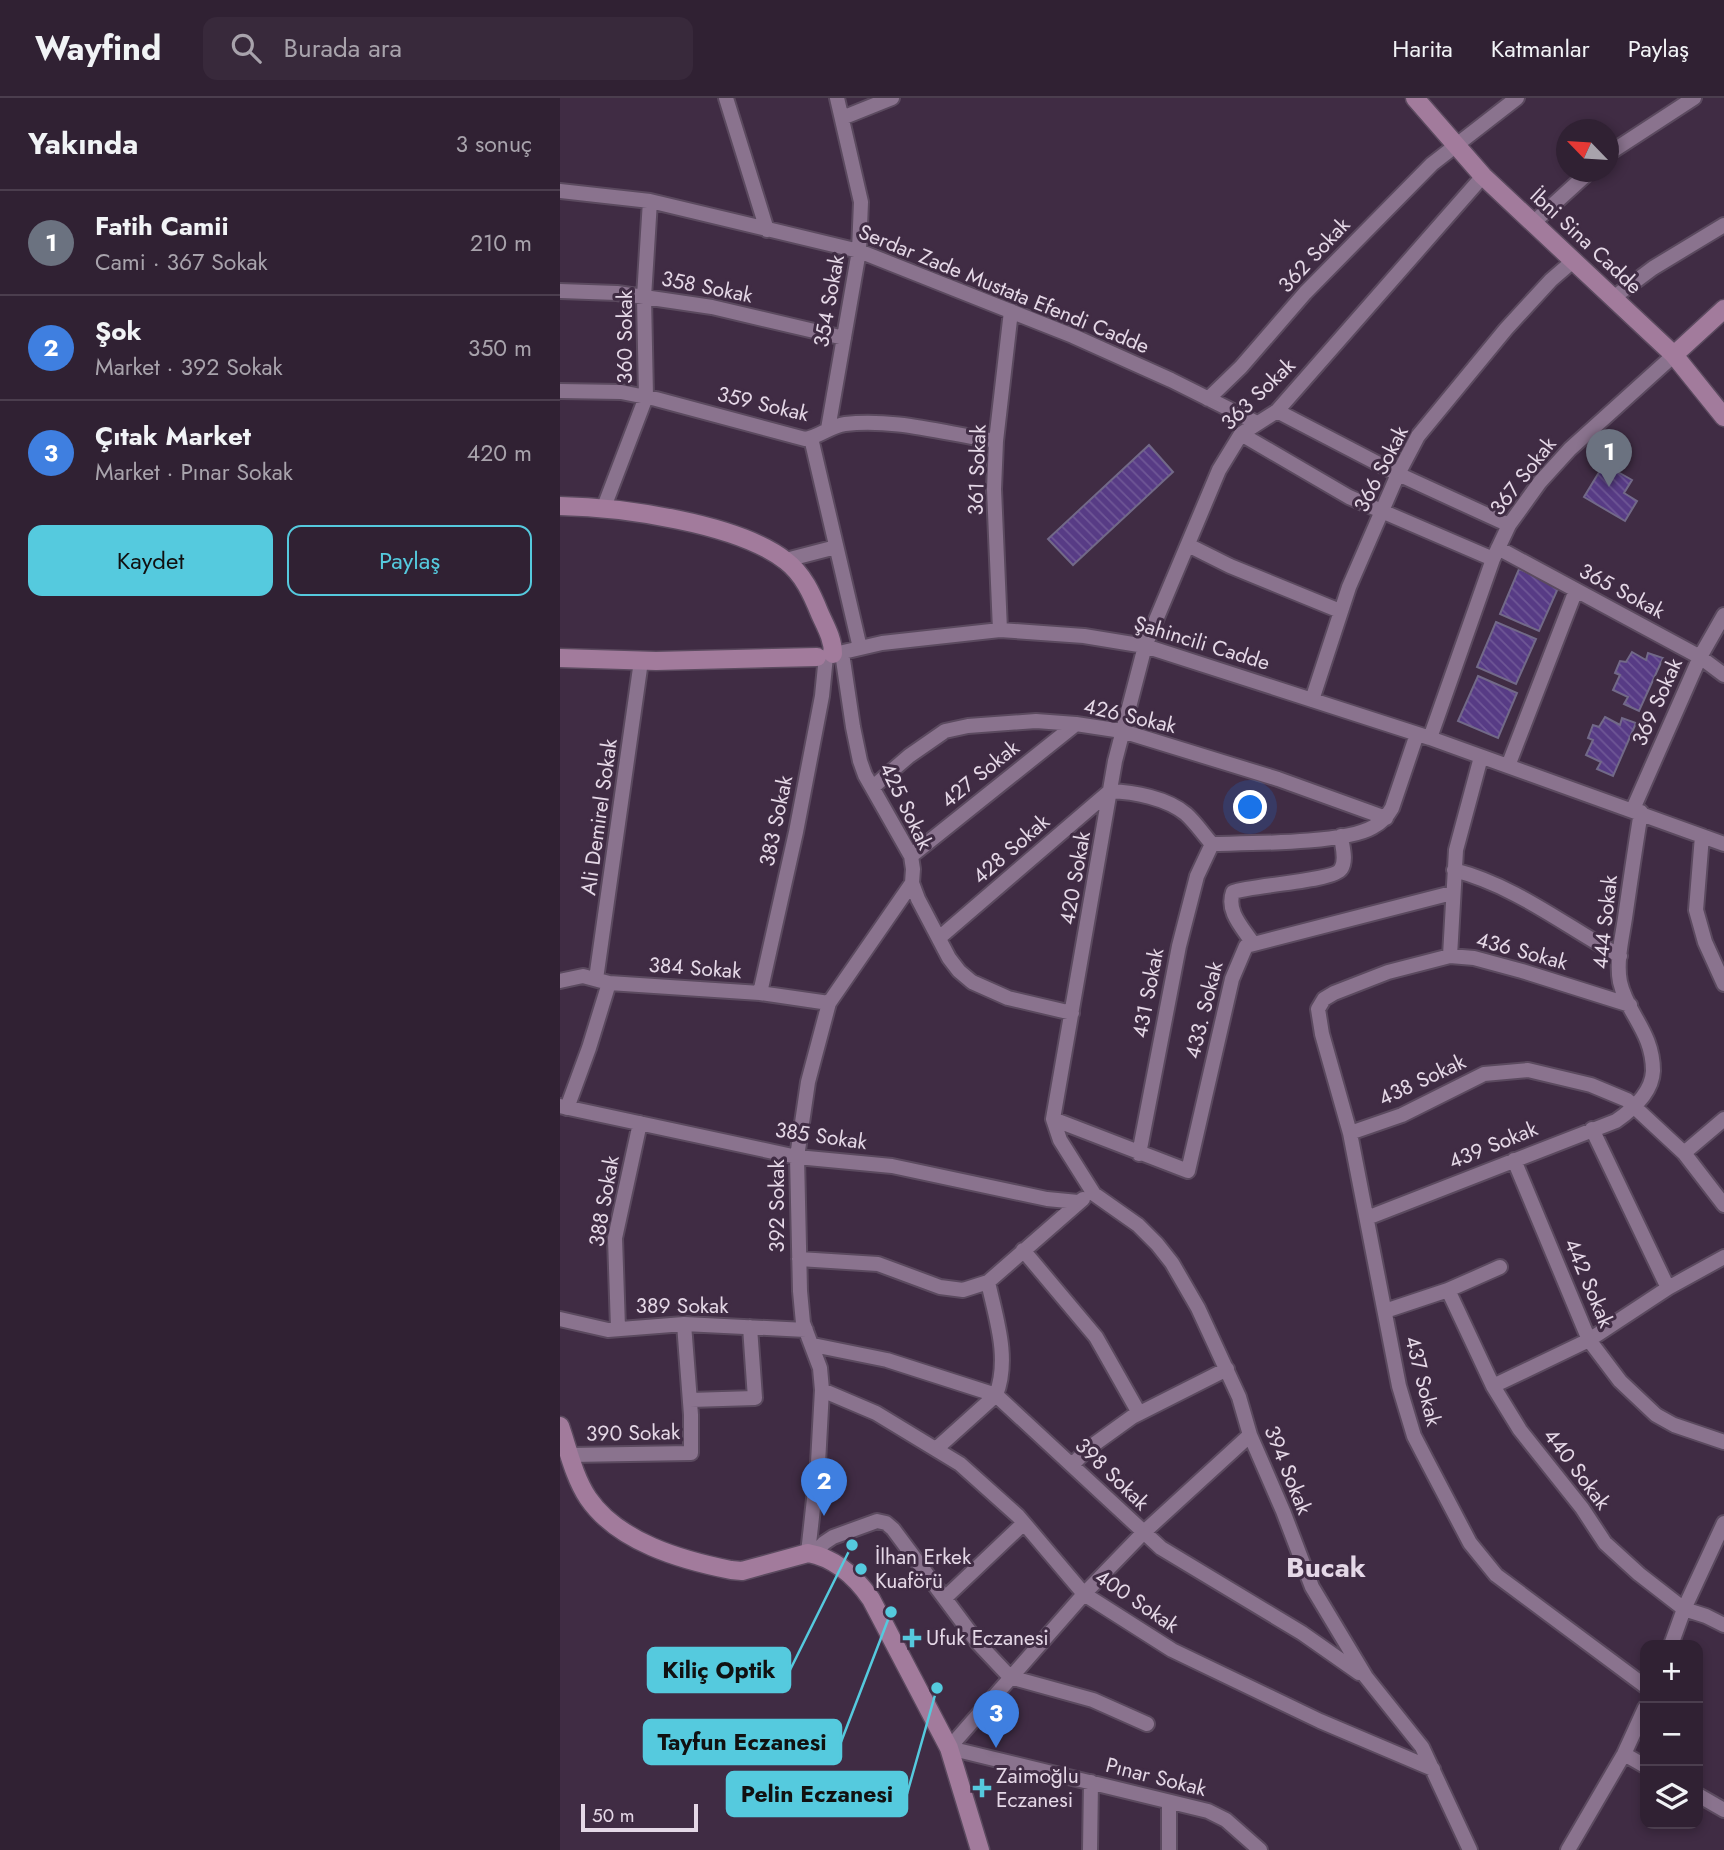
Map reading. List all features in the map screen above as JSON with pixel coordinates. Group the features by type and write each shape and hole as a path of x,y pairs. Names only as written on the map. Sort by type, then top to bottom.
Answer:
{"street":[{"path":"726,98 767,230"},
{"name":"354 Sokak","path":"828,429 859,251 860,191 836,98"},
{"path":"842,118 892,98"},
{"name":"İbni Sina Cadde","path":"1415,98 1483,176 1674,355 1724,417"},
{"name":"362 Sokak","path":"1208,399 1241,367 1305,293 1432,164 1517,98"},
{"path":"1619,147 1694,98"},
{"name":"363 Sokak","path":"1145,646 1219,470 1241,434 1277,411 1483,176"},
{"path":"1533,223 1578,182"},
{"name":"Serdar Zade Mustata Efendi Cadde","path":"560,191 650,201 859,251 1085,341 1257,423"},
{"name":"360 Sokak","path":"604,507 646,397 644,297 650,201"},
{"path":"1613,298 1653,268 1724,225"},
{"name":"366 Sokak","path":"1312,700 1340,611 1398,474 1418,436 1506,329 1551,280 1573,261"},
{"name":"358 Sokak","path":"560,291 617,293 712,307 844,338"},
{"path":"1674,355 1724,309"},
{"name":"361 Sokak","path":"1000,630 993,489 1011,312"},
{"name":"367 Sokak","path":"1386,818 1424,736 1509,524 1540,482 1570,449 1674,355"},
{"name":"359 Sokak","path":"560,391 621,392 799,438 811,438 828,429 853,423 895,424 996,441"},
{"path":"1277,411 1398,474 1509,524"},
{"name":"365 Sokak","path":"1241,434 1349,496 1496,553 1576,590 1700,657 1724,675"},
{"path":"811,438 860,648"},
{"path":"560,506 604,507 711,527 753,542 786,560 805,581 831,638 830,655"},
{"path":"1188,545 1230,566 1340,611"},
{"path":"786,560 836,547"},
{"path":"1508,766 1576,590"},
{"name":"369 Sokak","path":"1637,811 1700,657 1724,615"},
{"name":"Şahincili Cadde","path":"560,658 641,660 830,655 959,633 1000,630 1084,636 1145,646 1424,736 1724,844"},
{"name":"420 Sokak","path":"1053,1119 1110,790 1145,646"},
{"name":"425 Sokak","path":"830,655 865,775 911,856 912,883 949,958 972,982 1009,998 1072,1013"},
{"name":"383 Sokak","path":"760,993 801,807 830,655"},
{"path":"1700,657 1724,662"},
{"name":"Ali Demirel Sokak","path":"563,1107 589,1048 602,981 641,660"},
{"name":"426 Sokak","path":"873,787 909,756 945,731 968,726 1036,721 1122,732 1278,779 1386,818"},
{"name":"427 Sokak","path":"911,856 1076,724"},
{"path":"1450,956 1454,870 1462,823 1481,757"},
{"path":"1110,790 1171,804 1184,813 1212,844 1341,836 1372,828 1386,818"},
{"name":"428 Sokak","path":"939,938 1110,790"},
{"name":"444 Sokak","path":"1632,1106 1649,1088 1653,1073 1646,1036 1620,982 1620,956 1637,811"},
{"path":"1341,836 1344,859 1343,868 1337,873 1296,882 1245,887 1233,892 1230,901 1233,912 1252,942 1452,893"},
{"path":"1702,836 1696,910 1705,942 1724,984"},
{"name":"431 Sokak","path":"1139,1154 1181,935 1197,876 1212,844"},
{"path":"1454,870 1496,885 1541,907 1620,956"},
{"name":"392 Sokak","path":"811,1554 822,1390 820,1368 803,1323 799,1259 797,1157 808,1082 829,1003 912,883"},
{"name":"433. Sokak","path":"1139,1154 1188,1171 1232,979 1241,953 1252,942"},
{"name":"436 Sokak","path":"1324,999 1388,972 1450,956 1499,964 1630,1005"},
{"name":"384 Sokak","path":"560,981 583,976 602,981 760,993 829,1003"},
{"name":"437 Sokak","path":"1324,999 1318,1009 1318,1019 1350,1133 1399,1386 1414,1436 1470,1543 1496,1574 1640,1682"},
{"name":"438 Sokak","path":"1350,1133 1402,1115 1484,1074 1528,1070 1591,1084 1627,1100 1684,1153 1724,1205"},
{"name":"439 Sokak","path":"1367,1219 1616,1121 1632,1106"},
{"name":"385 Sokak","path":"563,1107 797,1157 891,1166 1046,1199 1078,1202"},
{"path":"1053,1119 1139,1154"},
{"name":"394 Sokak","path":"1053,1119 1060,1140 1094,1194 1138,1225 1172,1263 1198,1308 1239,1397 1250,1435 1312,1587 1366,1677 1416,1739 1433,1769 1470,1850"},
{"path":"1684,1153 1724,1119"},
{"name":"388 Sokak","path":"618,1328 615,1238 640,1123"},
{"path":"1592,1129 1668,1288"},
{"name":"442 Sokak","path":"1514,1160 1589,1340 1620,1381 1656,1415 1674,1425 1724,1442"},
{"path":"799,1259 878,1264 940,1287 962,1290 988,1282 1078,1202 1094,1194"},
{"path":"1023,1250 1096,1337 1139,1413"},
{"path":"1493,1386 1589,1340 1668,1288 1724,1257"},
{"path":"1385,1311 1448,1290 1500,1267"},
{"path":"936,1449 996,1395 1002,1372 1002,1350 988,1282"},
{"name":"440 Sokak","path":"1448,1290 1493,1386 1520,1430 1582,1508 1605,1543 1684,1609 1724,1625"},
{"name":"389 Sokak","path":"560,1319 596,1329 684,1324 806,1329"},
{"name":"390 Sokak","path":"570,1455 691,1453 684,1324"},
{"path":"690,1400 755,1398 750,1327"},
{"name":"398 Sokak","path":"813,1345 887,1360 996,1395 1143,1534 1193,1569 1302,1633 1366,1677"},
{"path":"1072,1465 1089,1448 1139,1413 1227,1369"},
{"name":"400 Sokak","path":"822,1390 876,1413 960,1464 1024,1523 1084,1594 1172,1650 1320,1721 1433,1769"},
{"path":"560,1426 588,1498 608,1520 658,1549 713,1566 742,1571 811,1554 824,1556 850,1573 862,1585 949,1748 979,1850"},
{"path":"949,1748 1084,1594 1143,1534 1250,1435"},
{"path":"811,1554 833,1537 877,1521 886,1523 946,1597 978,1643 1010,1677 1093,1700 1147,1724"},
{"path":"946,1597 1024,1523"},
{"path":"1673,1640 1684,1609 1724,1523"},
{"path":"1569,1850 1624,1754 1640,1719"},
{"name":"Pınar Sokak","path":"949,1748 1208,1811 1226,1821 1254,1847"},
{"path":"1624,1754 1640,1763"},
{"path":"1090,1850 1091,1782"},
{"path":"1703,1798 1724,1810"},
{"path":"1169,1802 1169,1850"}],"building":[{"path":"1149,445 1173,472 1073,565 1048,539"},
{"path":"1604,464 1632,480 1624,493 1637,501 1625,521 1584,497"},
{"path":"1519,569 1559,586 1539,631 1500,614"},
{"path":"1496,622 1536,639 1516,684 1477,667"},
{"path":"1632,652 1646,660 1648,653 1663,658 1639,711 1624,704 1628,697 1613,690 1620,675 1615,673 1620,661 1626,662"},
{"path":"1478,676 1517,693 1498,738 1458,721"},
{"path":"1605,717 1620,725 1622,718 1636,723 1613,776 1597,769 1601,762 1586,755 1593,740 1588,738 1593,725 1599,727"}],"place":[{"name":"Fatih Camii","path":"1609,487"},
{"name":"Şok","path":"824,1516"},
{"name":"Kiliç Optik","path":"852,1545"},
{"name":"İlhan Erkek Kuaförü","path":"861,1569"},
{"name":"Tayfun Eczanesi","path":"891,1612"},
{"name":"Ufuk Eczanesi","path":"912,1638"},
{"name":"Pelin Eczanesi","path":"937,1688"},
{"name":"Çıtak Market","path":"996,1748"},
{"name":"Zaimoğlu Eczanesi","path":"982,1788"}],"district":[{"name":"Bucak","path":"1326,1567"}]}
